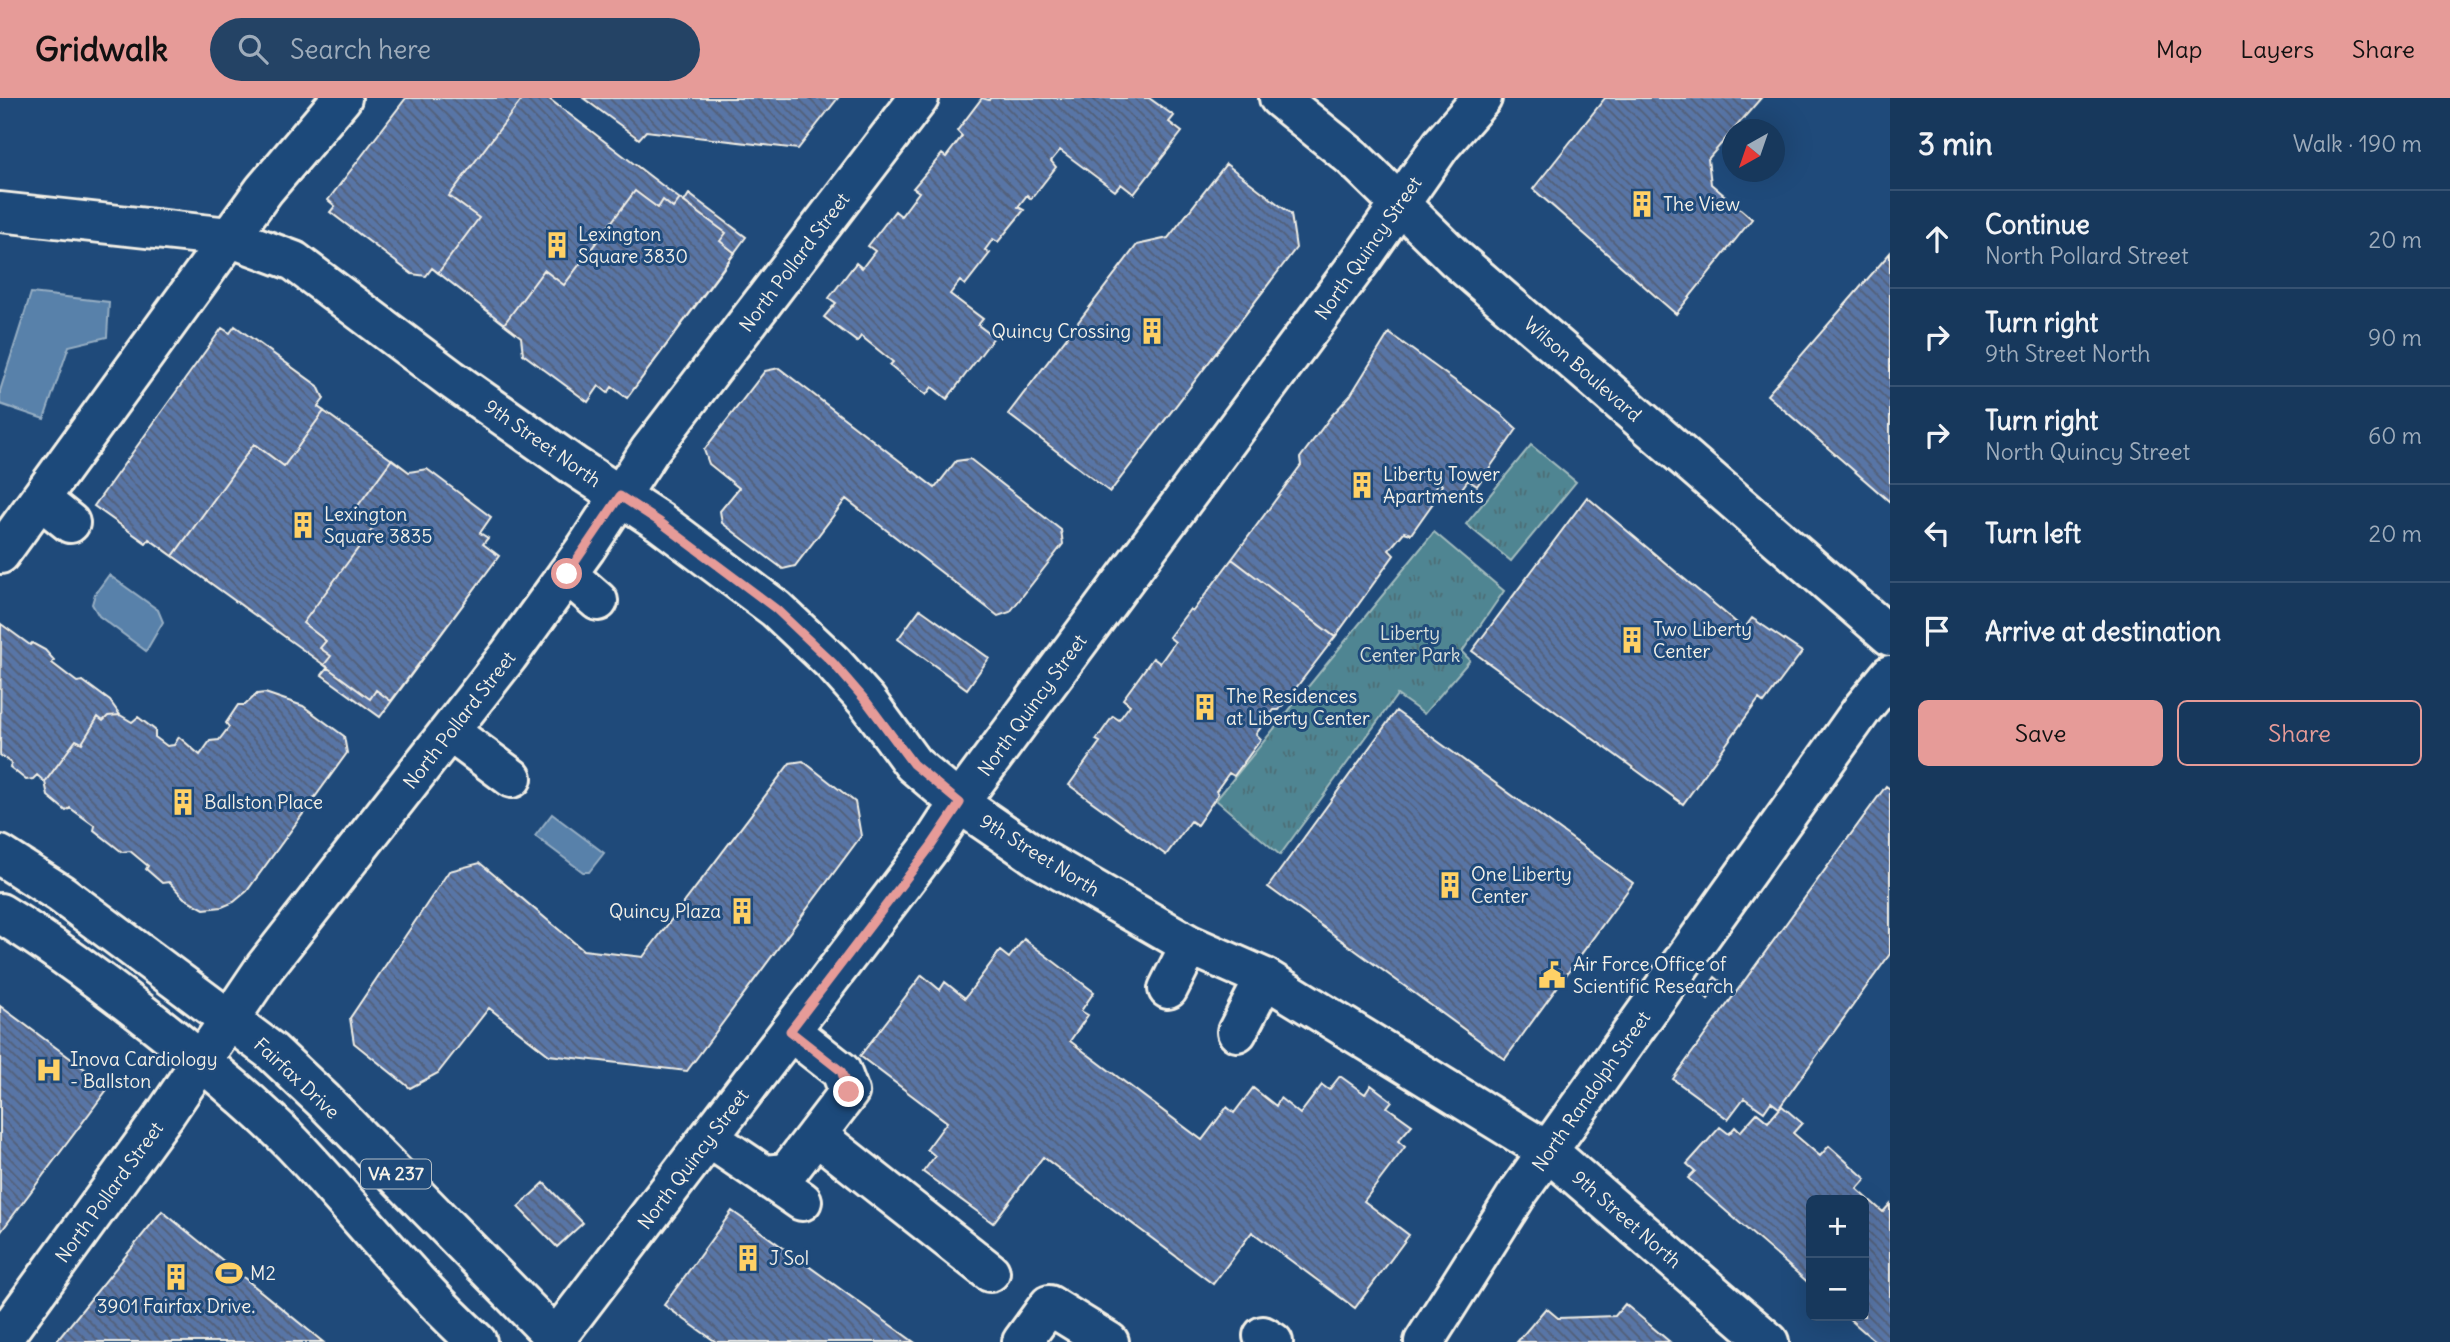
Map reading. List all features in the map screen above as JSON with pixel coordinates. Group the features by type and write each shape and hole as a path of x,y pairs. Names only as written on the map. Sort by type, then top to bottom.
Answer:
{"street":[{"path":"0,554 264,190 342,98"},
{"name":"North Pollard Street","path":"0,1342 170,1107 265,967 450,732 522,666 567,574 650,450 919,98"},
{"name":"Wilson Boulevard","path":"1279,98 1353,158 1457,259 1890,636"},
{"name":"North Quincy Street","path":"556,1341 931,846 1363,257 1441,145 1482,98"},
{"name":"9th Street North","path":"0,212 229,237 294,261 451,379 660,522 776,609 842,672 913,764 960,803 1039,858 1190,945 1265,978 1549,1152 1769,1342"},
{"path":"40,499 71,523"},
{"path":"567,574 598,601"},
{"name":"North Randolph Street","path":"1424,1342 1518,1194 1855,719 1890,675"},
{"path":"450,732 512,778"},
{"name":"Fairfax Drive","path":"0,855 61,894 271,1051 324,1101 556,1341"},
{"name":"VA 237","path":"0,914 28,929 119,995 201,1060 291,1142 402,1267 477,1342"},
{"path":"1168,989 1190,945"},
{"path":"1237,1032 1265,978"},
{"path":"764,1175 788,1173 849,1092 841,1071 790,1031"},
{"path":"816,1135 990,1272"},
{"path":"709,1138 802,1201"},
{"path":"1023,1342 1049,1305 1109,1342"}],"green space":[{"path":"1531,445 1576,482 1511,561 1466,524"},
{"name":"Liberty Center Park","path":"1434,532 1504,591 1462,652 1470,660 1424,714 1397,695 1280,855 1216,800"}],"water":[{"path":"31,293 109,302 107,337 69,346 44,419 0,404 0,391"},
{"path":"109,575 158,610 163,622 146,651 99,616 92,604 95,594"},
{"path":"552,814 604,853 589,872 583,872 535,836"}],"building":[{"name":"Lexington Square 3830","path":"406,98 548,98 684,202 689,194 746,237 627,398 612,387 608,393 599,386 588,402 523,354 521,337 432,268 426,276 412,274 330,212 335,206 328,200"},
{"path":"406,98 523,98 449,196 479,218 438,273 432,268 426,276 412,274 330,212 335,206 328,200"},
{"path":"583,98 838,98 798,149 646,131 639,139"},
{"path":"982,98 1149,98 1174,116 1169,122 1182,132 1134,194 1121,184 1115,191 1060,150 1051,161 1056,167 1031,199 1027,195 1018,207 1024,210 998,242 993,239 985,250 990,253 965,285 960,281 950,294 983,319 978,325 994,337 947,399 932,387 926,395 890,365 893,362 861,336 857,342 824,317 836,303 829,298 856,263 862,268 875,251 868,246 895,211 901,216 919,192 913,188 942,154 946,157 962,136 957,131"},
{"name":"The View","path":"1605,98 1761,98 1743,119 1722,119 1722,143 1708,159 1711,184 1752,219 1676,314 1533,189"},
{"name":"Quincy Crossing","path":"1226,164 1291,214 1296,248 1110,492 1008,414 1137,245 1168,238"},
{"path":"635,191 658,208 663,200 673,208 680,199 726,233 720,241 735,253 627,398 612,387 608,393 599,386 588,402 523,354 521,337 504,324 544,270 564,285"},
{"path":"1890,253 1890,502 1767,395"},
{"name":"Lexington Square 3835","path":"235,326 318,386 324,399 318,407 409,472 427,469 491,517 480,533 488,538 483,544 499,556 380,717 322,675 328,667 149,539 146,543 94,506 222,328 230,333"},
{"path":"235,326 318,386 324,399 318,407 324,411 284,466 254,444 173,556 149,539 146,543 94,506 222,328 230,333"},
{"name":"Liberty Tower Apartments","path":"1389,333 1501,414 1517,429 1477,486 1468,480 1455,498 1440,489 1442,485 1439,482 1434,490 1433,503 1411,534 1404,532 1389,550 1394,555 1335,637 1232,559 1301,465 1300,458 1350,396"},
{"path":"779,368 935,488 956,461 970,459 1061,530 1063,544 1010,612 998,616 846,499 795,566 783,569 722,523 720,511 739,488 709,464 704,450 765,371"},
{"path":"392,459 409,472 427,469 491,517 480,533 488,538 483,544 499,556 391,701 376,690 370,699 324,665 331,656 320,648 326,641 303,623 373,528 352,514"},
{"name":"Two Liberty Center","path":"1587,497 1744,629 1752,618 1802,652 1764,703 1759,699 1683,804 1472,651"},
{"name":"The Residences at Liberty Center","path":"1232,559 1335,637 1279,710 1274,710 1256,734 1261,739 1234,776 1229,773 1197,825 1191,821 1166,855 1069,785 1100,742 1096,740 1113,716 1119,720 1130,705 1123,699 1153,658 1160,663 1175,642 1169,637 1190,609 1193,611"},
{"path":"920,609 989,658 967,689 898,639"},
{"path":"1,624 30,645 32,643 45,650 54,660 52,663 77,682 83,681 110,701 120,715 108,716 103,721 98,717 82,743 76,740 45,782 37,775 26,780 0,755"},
{"name":"Ballston Place","path":"265,693 303,706 344,736 347,753 247,891 234,902 222,907 204,909 184,898 169,882 162,883 146,869 148,866 130,851 122,852 94,830 95,826 70,808 66,811 48,796 45,782 76,740 82,743 98,717 103,721 108,716 120,715 132,722 138,717 155,730 155,737 167,746 174,745 179,737 200,755 210,741 219,740 229,727 226,723 238,705 245,705 257,694"},
{"name":"One Liberty Center","path":"1396,711 1633,883 1505,1059 1268,887"},
{"name":"Quincy Plaza","path":"803,761 855,802 861,836 687,1071 549,1055 489,1008 438,1073 410,1088 354,1043 350,1018 449,871 480,863 583,950 643,957 790,763"},
{"path":"1886,786 1890,789 1890,954 1779,1108 1771,1102 1764,1112 1744,1098 1728,1119 1673,1079"},
{"path":"1024,939 1094,992 1081,1011 1088,1015 1070,1041 1202,1140 1227,1107 1234,1113 1253,1088 1276,1106 1280,1098 1300,1114 1322,1085 1329,1090 1340,1076 1365,1094 1371,1085 1392,1101 1387,1107 1412,1125 1398,1141 1405,1147 1364,1201 1409,1235 1355,1308 1252,1232 1213,1284 1043,1157 993,1223 923,1172 935,1156 927,1149 947,1122 860,1056 922,975 940,990 945,982 965,998 1000,951 1009,958"},
{"path":"1715,977 1721,982 1708,999 1703,994"},
{"path":"0,1006 109,1087 0,1233"},
{"path":"1782,1106 1802,1123 1793,1133 1820,1156 1829,1146 1866,1179 1857,1189 1864,1195 1806,1195 1806,1281 1688,1178 1695,1171 1687,1164 1720,1127 1729,1134 1735,1127 1740,1132 1757,1113 1768,1122"},
{"path":"544,1183 583,1223 557,1247 518,1207"},
{"path":"1869,1200 1883,1212 1890,1204 1890,1342 1876,1342 1852,1321 1869,1321"},
{"name":"3901 Fairfax Drive.","path":"162,1211 323,1342 56,1342"},
{"name":"J Sol","path":"732,1211 914,1342 716,1342 664,1305"},
{"path":"1625,1304 1670,1342 1517,1342 1546,1308 1558,1318 1615,1316"}],"place":[{"name":"The View","path":"1642,204"},
{"name":"Lexington Square 3830","path":"557,245"},
{"name":"Quincy Crossing","path":"1152,331"},
{"name":"Liberty Tower Apartments","path":"1362,485"},
{"name":"Lexington Square 3835","path":"303,525"},
{"name":"Two Liberty Center","path":"1632,640"},
{"name":"The Residences at Liberty Center","path":"1205,707"},
{"name":"Ballston Place","path":"183,802"},
{"name":"One Liberty Center","path":"1450,885"},
{"name":"Quincy Plaza","path":"742,911"},
{"name":"Air Force Office of Scientific Research","path":"1552,975"},
{"name":"Inova Cardiology - Ballston","path":"49,1070"},
{"name":"J Sol","path":"748,1258"},
{"name":"M2","path":"229,1273"},
{"name":"3901 Fairfax Drive.","path":"176,1277"}],"route":[{"path":"567,574 620,496 660,522 776,609 833,663 866,701 913,764 960,803 931,846 790,1031 841,1071 849,1092"}]}
